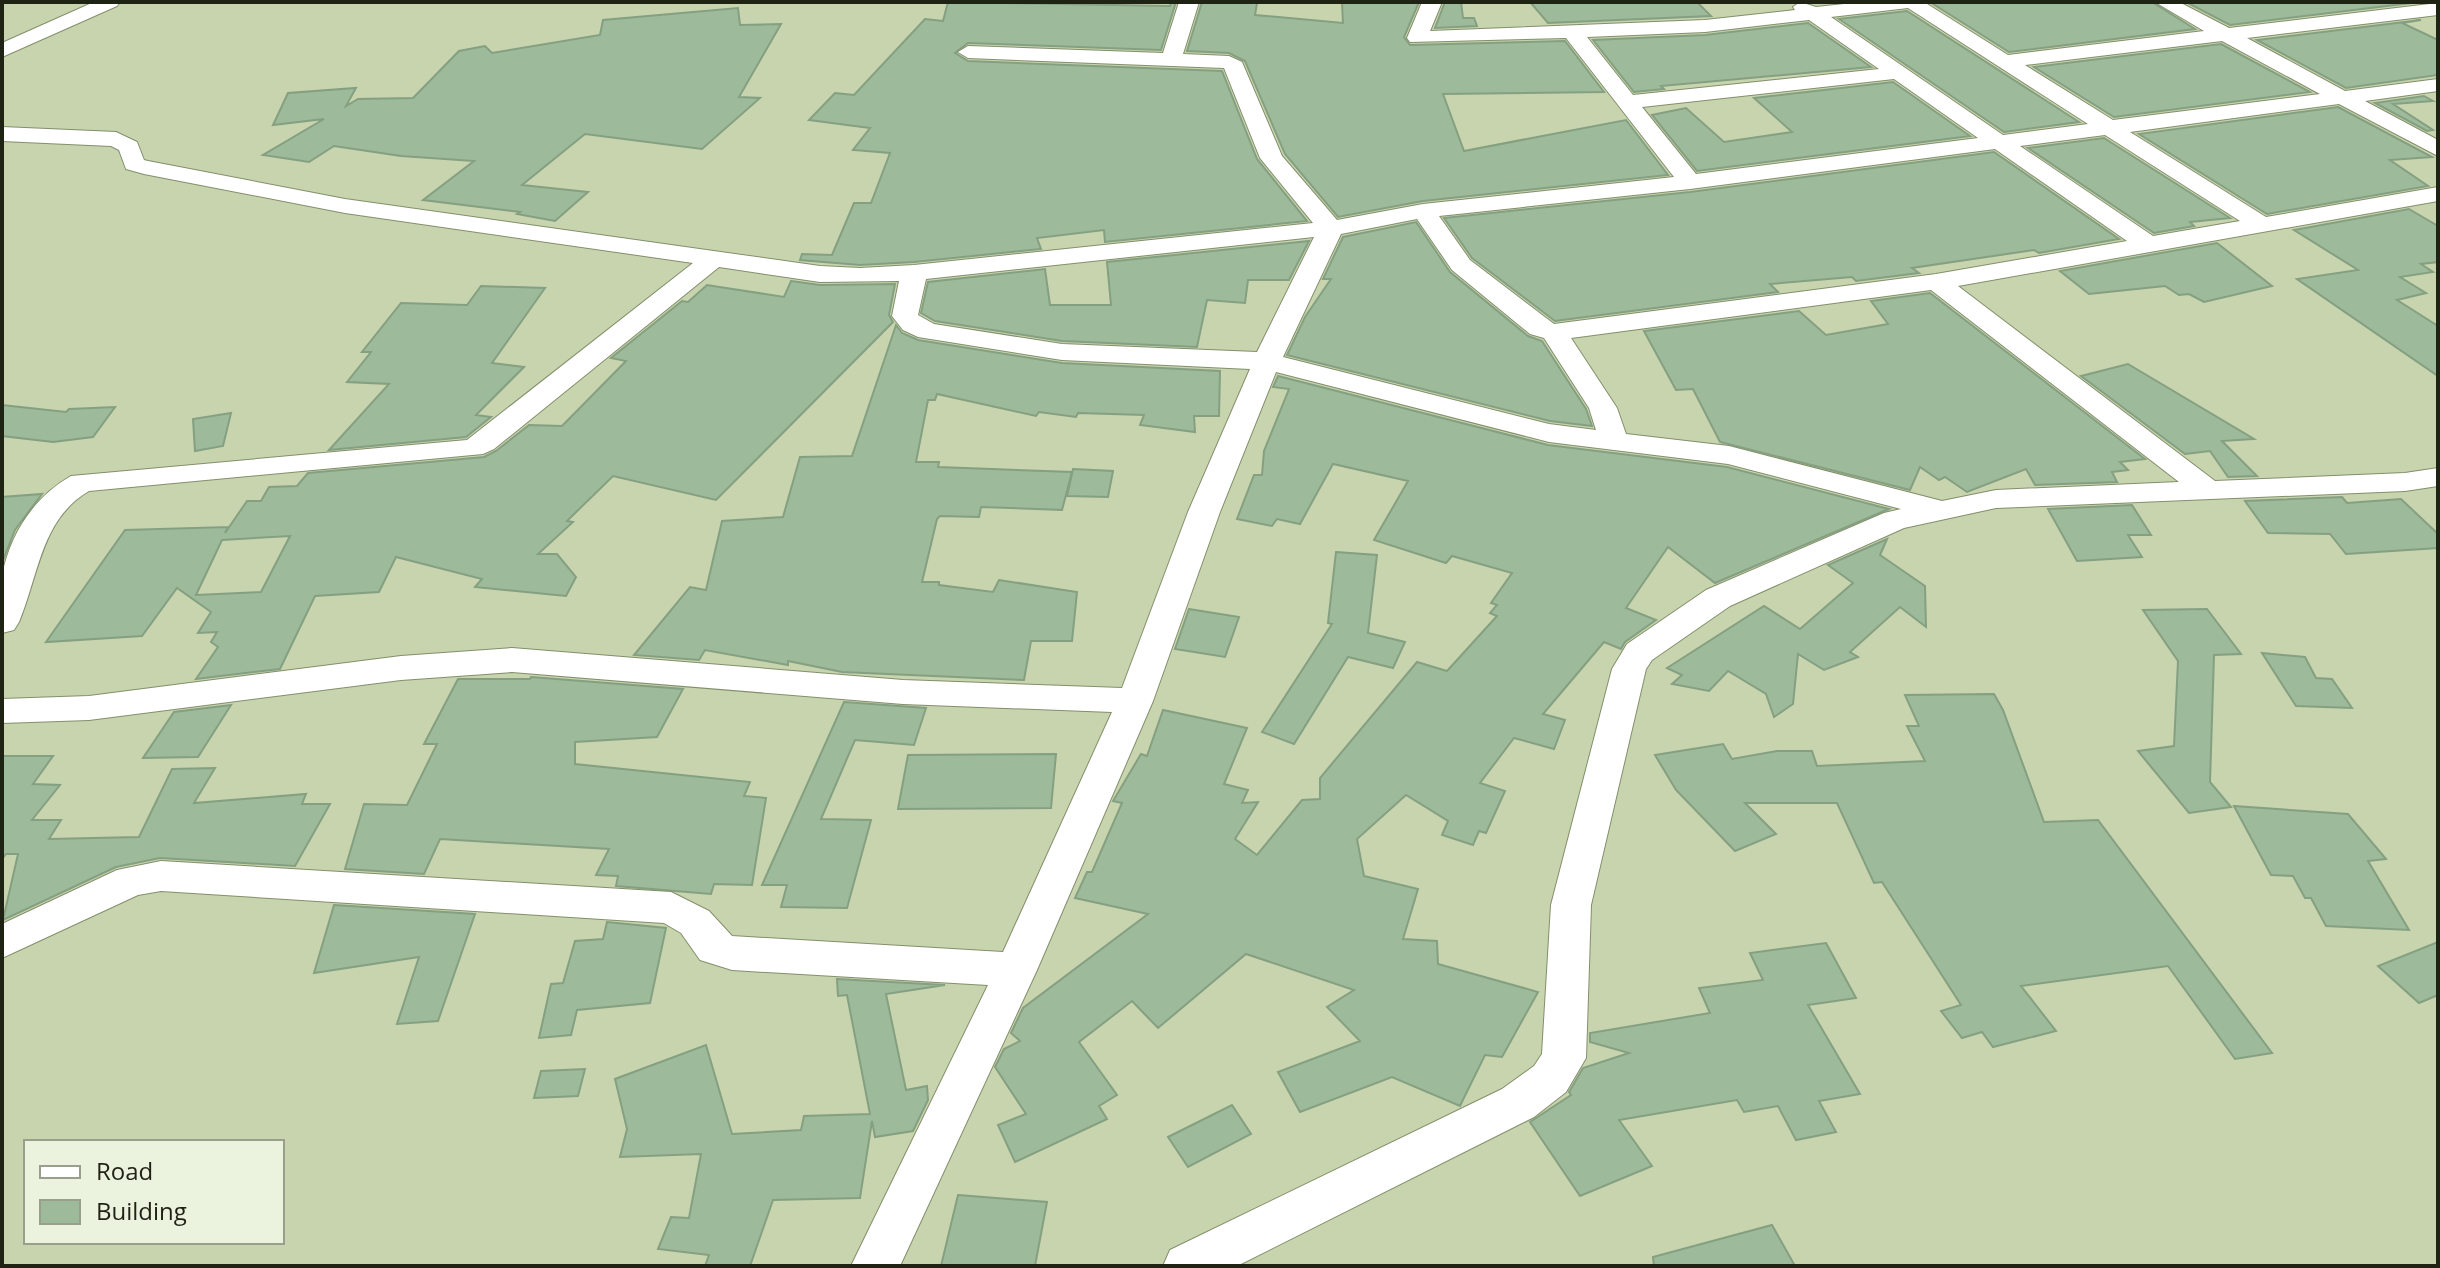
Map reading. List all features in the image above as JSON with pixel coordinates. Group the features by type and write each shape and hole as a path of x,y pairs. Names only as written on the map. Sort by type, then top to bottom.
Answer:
{"street":[{"path":"2,51 110,2"},
{"path":"1172,58 1189,2"},
{"path":"1432,2 1417,38 1705,26 1803,8 1912,2 2264,226"},
{"path":"2165,2 2438,149"},
{"path":"1803,8 2149,245"},
{"path":"2007,61 2438,9"},
{"path":"1573,33 1690,182"},
{"path":"968,52 1216,60 1235,66 1271,158 1331,228"},
{"path":"1627,102 1896,73"},
{"path":"2,134 116,139 129,147 134,164 144,167 345,206 820,274 860,276 914,273 1331,228 1423,211 1690,182 2438,85"},
{"path":"1423,211 1461,265 1539,328 1554,332 1936,282 2438,194"},
{"path":"875,1266 1016,970 1135,701 1204,512 1267,361 1331,228"},
{"path":"2,622 13,600 31,533 67,488 82,482 473,448 484,443 714,259"},
{"path":"914,273 905,316 912,324 928,331 1062,352 1267,361 1549,433 1729,455 1940,510"},
{"path":"1936,282 2207,489"},
{"path":"1554,332 1603,408 1614,441"},
{"path":"1187,1266 1518,1103 1550,1079 1564,1058 1571,905 1629,669 1639,652 1718,598 1895,520 1996,499 2405,482 2438,477"},
{"path":"2,711 89,708 401,668 512,660 915,692 1135,701"},
{"path":"2,942 131,881 161,876 671,908 695,922 715,948 732,953 1016,970"}],"building":[{"path":"948,2 1170,6 1171,2 1176,2 1161,50 968,43 955,53 968,61 1222,71 1257,159 1307,221 1105,242 1104,230 1037,238 1041,249 914,262 860,265 800,260 802,254 832,255 854,203 871,203 890,153 853,150 870,128 809,120 835,93 854,95 925,19 943,21"},
{"path":"1202,2 1257,3 1255,15 1343,23 1342,3 1419,2 1404,37 1410,45 1565,41 1604,92 1443,94 1464,151 1626,120 1668,175 1423,201 1338,217 1285,154 1245,61 1229,53 1187,51"},
{"path":"1445,2 1461,2 1463,18 1474,18 1477,26 1435,28"},
{"path":"1530,2 1697,2 1711,16 1548,23"},
{"path":"1930,2 2152,2 2195,29 2009,52"},
{"path":"2186,2 2420,2 2230,25"},
{"path":"738,8 740,25 781,24 739,97 760,98 702,149 585,134 522,185 588,192 555,221 517,214 520,212 423,200 474,161 401,156 334,146 309,162 263,155 324,119 273,125 288,93 356,88 346,106 358,99 413,98 459,51 485,46 492,53 600,35 603,20"},
{"path":"1907,11 2079,122 2004,132 1839,19"},
{"path":"2421,20 2402,23 2438,40 2438,75 2346,88 2257,40"},
{"path":"1808,23 1871,67 1661,86 1664,89 1634,92 1593,40 1705,35"},
{"path":"2221,44 2310,92 2114,117 2034,67"},
{"path":"1893,82 1970,136 1697,171 1652,115 1686,108 1724,142 1792,132 1754,98"},
{"path":"2424,96 2433,101 2393,104 2433,130 2427,131 2375,103"},
{"path":"2338,107 2432,157 2390,160 2428,186 2267,214 2139,134"},
{"path":"2104,138 2230,218 2190,222 2194,226 2154,233 2028,148"},
{"path":"1994,152 2119,239 2039,253 2034,250 1912,268 1919,273 1856,281 1852,277 1770,284 1778,292 1555,321 1472,258 1444,218 1690,192"},
{"path":"2409,209 2438,226 2438,262 2421,264 2433,272 2400,277 2426,293 2397,300 2438,326 2438,376 2297,279 2358,270 2294,230"},
{"path":"1416,222 1450,272 1528,336 1542,341 1586,409 1592,426 1550,421 1287,355 1305,317 1331,279 1323,279 1343,237"},
{"path":"1309,241 1289,280 1248,280 1245,303 1207,300 1197,347 1062,341 935,321 921,313 928,282 1045,269 1050,305 1111,305 1107,262"},
{"path":"2217,243 2272,286 2204,302 2189,294 2179,295 2165,286 2089,294 2060,271"},
{"path":"791,281 820,285 895,284 889,315 893,322 716,500 613,476 567,521 573,522 538,554 557,554 576,577 566,596 475,587 482,579 396,557 379,592 315,596 280,669 196,679 218,647 211,642 217,632 198,633 211,612 177,588 142,636 46,642 125,530 228,527 225,533 247,501 261,501 269,487 297,486 308,473 484,457 529,425 562,426 626,361 611,358 707,285 784,297","holes":["290,536 261,592 196,595 222,540"]},
{"path":"481,286 545,288 492,363 524,367 476,415 491,417 466,437 329,450 389,384 347,382 371,352 362,352 401,303 467,305"},
{"path":"1930,293 2145,459 2120,462 2128,470 2112,472 2117,482 2035,485 2026,469 1967,492 1945,477 1939,480 1920,467 1910,490 1720,442 1693,389 1676,390 1644,331 1799,311 1826,335 1888,324 1871,301"},
{"path":"896,325 902,333 918,340 1062,363 1220,371 1219,416 1194,416 1195,432 1140,425 1144,415 1078,413 1076,417 1039,412 1036,416 937,394 935,400 928,400 916,462 939,462 938,467 1072,472 1062,510 981,507 979,517 940,516 922,582 993,592 999,580 1077,592 1072,641 1031,641 1024,680 842,672 705,650 699,660 634,655 690,587 706,590 722,521 783,517 800,457 852,456"},
{"path":"2128,364 2254,439 2222,441 2257,476 2228,477 2210,451 2185,454 2081,376"},
{"path":"1278,376 1548,445 1727,467 1889,509 1715,583 1668,547 1626,608 1656,620 1625,642 1621,649 1604,642 1543,714 1565,720 1554,749 1514,738 1480,783 1505,791 1486,833 1479,831 1473,845 1442,835 1448,821 1406,795 1357,839 1364,876 1418,889 1403,939 1437,941 1438,964 1538,992 1502,1057 1485,1055 1460,1106 1392,1077 1300,1112 1278,1072 1360,1041 1327,1007 1354,990 1246,954 1158,1028 1132,1001 1079,1042 1117,1095 1099,1106 1107,1119 1015,1162 998,1125 1026,1114 995,1067 1004,1049 1020,1041 1011,1033 1023,1008 1148,914 1075,898 1087,872 1092,872 1122,803 1113,801 1141,754 1147,756 1163,710 1247,728 1224,784 1248,790 1242,803 1258,802 1235,839 1257,855 1302,800 1320,799 1320,778 1417,662 1447,671 1497,616 1490,613 1497,605 1491,603 1512,573 1452,556 1446,563 1374,540 1408,481 1333,464 1300,524 1277,519 1272,526 1237,519 1254,475 1262,475 1264,451 1289,389 1273,387"},
{"path":"2,405 66,412 69,409 115,407 93,437 53,442 2,436"},
{"path":"231,413 223,446 195,451 193,419"},
{"path":"1073,469 1113,471 1108,497 1067,496"},
{"path":"42,494 15,530 2,563 2,497"},
{"path":"2342,497 2347,503 2401,499 2438,534 2438,548 2346,554 2330,534 2268,533 2245,501"},
{"path":"2132,505 2151,535 2128,535 2142,557 2077,561 2048,509"},
{"path":"1887,539 1880,555 1925,586 1926,627 1900,607 1850,652 1858,657 1824,670 1798,654 1793,704 1774,717 1766,694 1728,671 1709,691 1672,684 1682,675 1667,668 1764,606 1800,629 1853,583 1828,565"},
{"path":"1336,552 1377,555 1368,633 1405,642 1393,668 1348,657 1294,744 1262,732 1332,624 1328,623"},
{"path":"1189,609 1239,617 1225,657 1175,649"},
{"path":"2207,609 2241,654 2214,655 2210,782 2231,807 2189,813 2138,751 2174,746 2178,661 2143,610"},
{"path":"2262,653 2305,657 2316,678 2332,679 2352,708 2296,706"},
{"path":"531,677 683,689 657,737 575,742 575,764 750,782 744,796 766,798 752,885 714,884 711,894 616,886 618,876 596,875 609,849 440,839 424,874 345,869 364,804 407,805 437,744 424,744 458,679"},
{"path":"1994,694 2003,710 2044,822 2098,820 2272,1053 2235,1059 2168,966 2021,986 2056,1031 1993,1047 1982,1032 1962,1038 1941,1011 1961,1005 1882,882 1874,883 1837,803 1745,803 1776,834 1735,851 1676,790 1655,755 1723,744 1732,759 1777,751 1812,751 1817,766 1925,761 1907,726 1919,726 1905,695"},
{"path":"844,702 926,708 914,745 855,740 821,819 871,820 847,908 781,907 787,885 762,885"},
{"path":"231,705 198,757 143,758 174,712"},
{"path":"1056,754 1051,808 898,809 908,755"},
{"path":"2,756 53,756 33,784 60,785 32,820 61,820 49,839 139,837 172,769 215,768 194,803 306,794 302,804 330,804 295,866 160,858 116,867 3,920 18,854 6,854 2,859"},
{"path":"2234,806 2348,814 2386,859 2368,861 2409,930 2326,926 2311,898 2305,898 2293,876 2271,875"},
{"path":"334,905 475,914 438,1021 397,1024 419,957 314,973"},
{"path":"607,922 666,928 650,1003 577,1010 571,1035 539,1038 551,984 563,983 575,941 603,939"},
{"path":"2438,942 2438,995 2419,1003 2378,966"},
{"path":"1826,943 1856,998 1808,1005 1860,1094 1819,1101 1836,1132 1796,1140 1778,1106 1744,1112 1737,1100 1619,1120 1652,1166 1580,1196 1530,1122 1571,1095 1569,1092 1583,1068 1629,1053 1590,1042 1590,1033 1710,1013 1699,988 1763,980 1750,953"},
{"path":"837,979 945,985 886,994 906,1090 927,1086 928,1100 913,1131 875,1137 872,1121 860,1198 773,1200 750,1266 705,1266 709,1255 658,1249 671,1217 689,1218 701,1154 620,1157 627,1129 615,1079 706,1045 732,1134 801,1130 804,1116 870,1114 847,995 838,996"},
{"path":"585,1069 578,1096 534,1098 541,1071"},
{"path":"1232,1105 1251,1134 1188,1167 1168,1137"},
{"path":"958,1195 1047,1202 1035,1266 941,1266"},
{"path":"1772,1225 1795,1266 1654,1266 1653,1257"}]}
